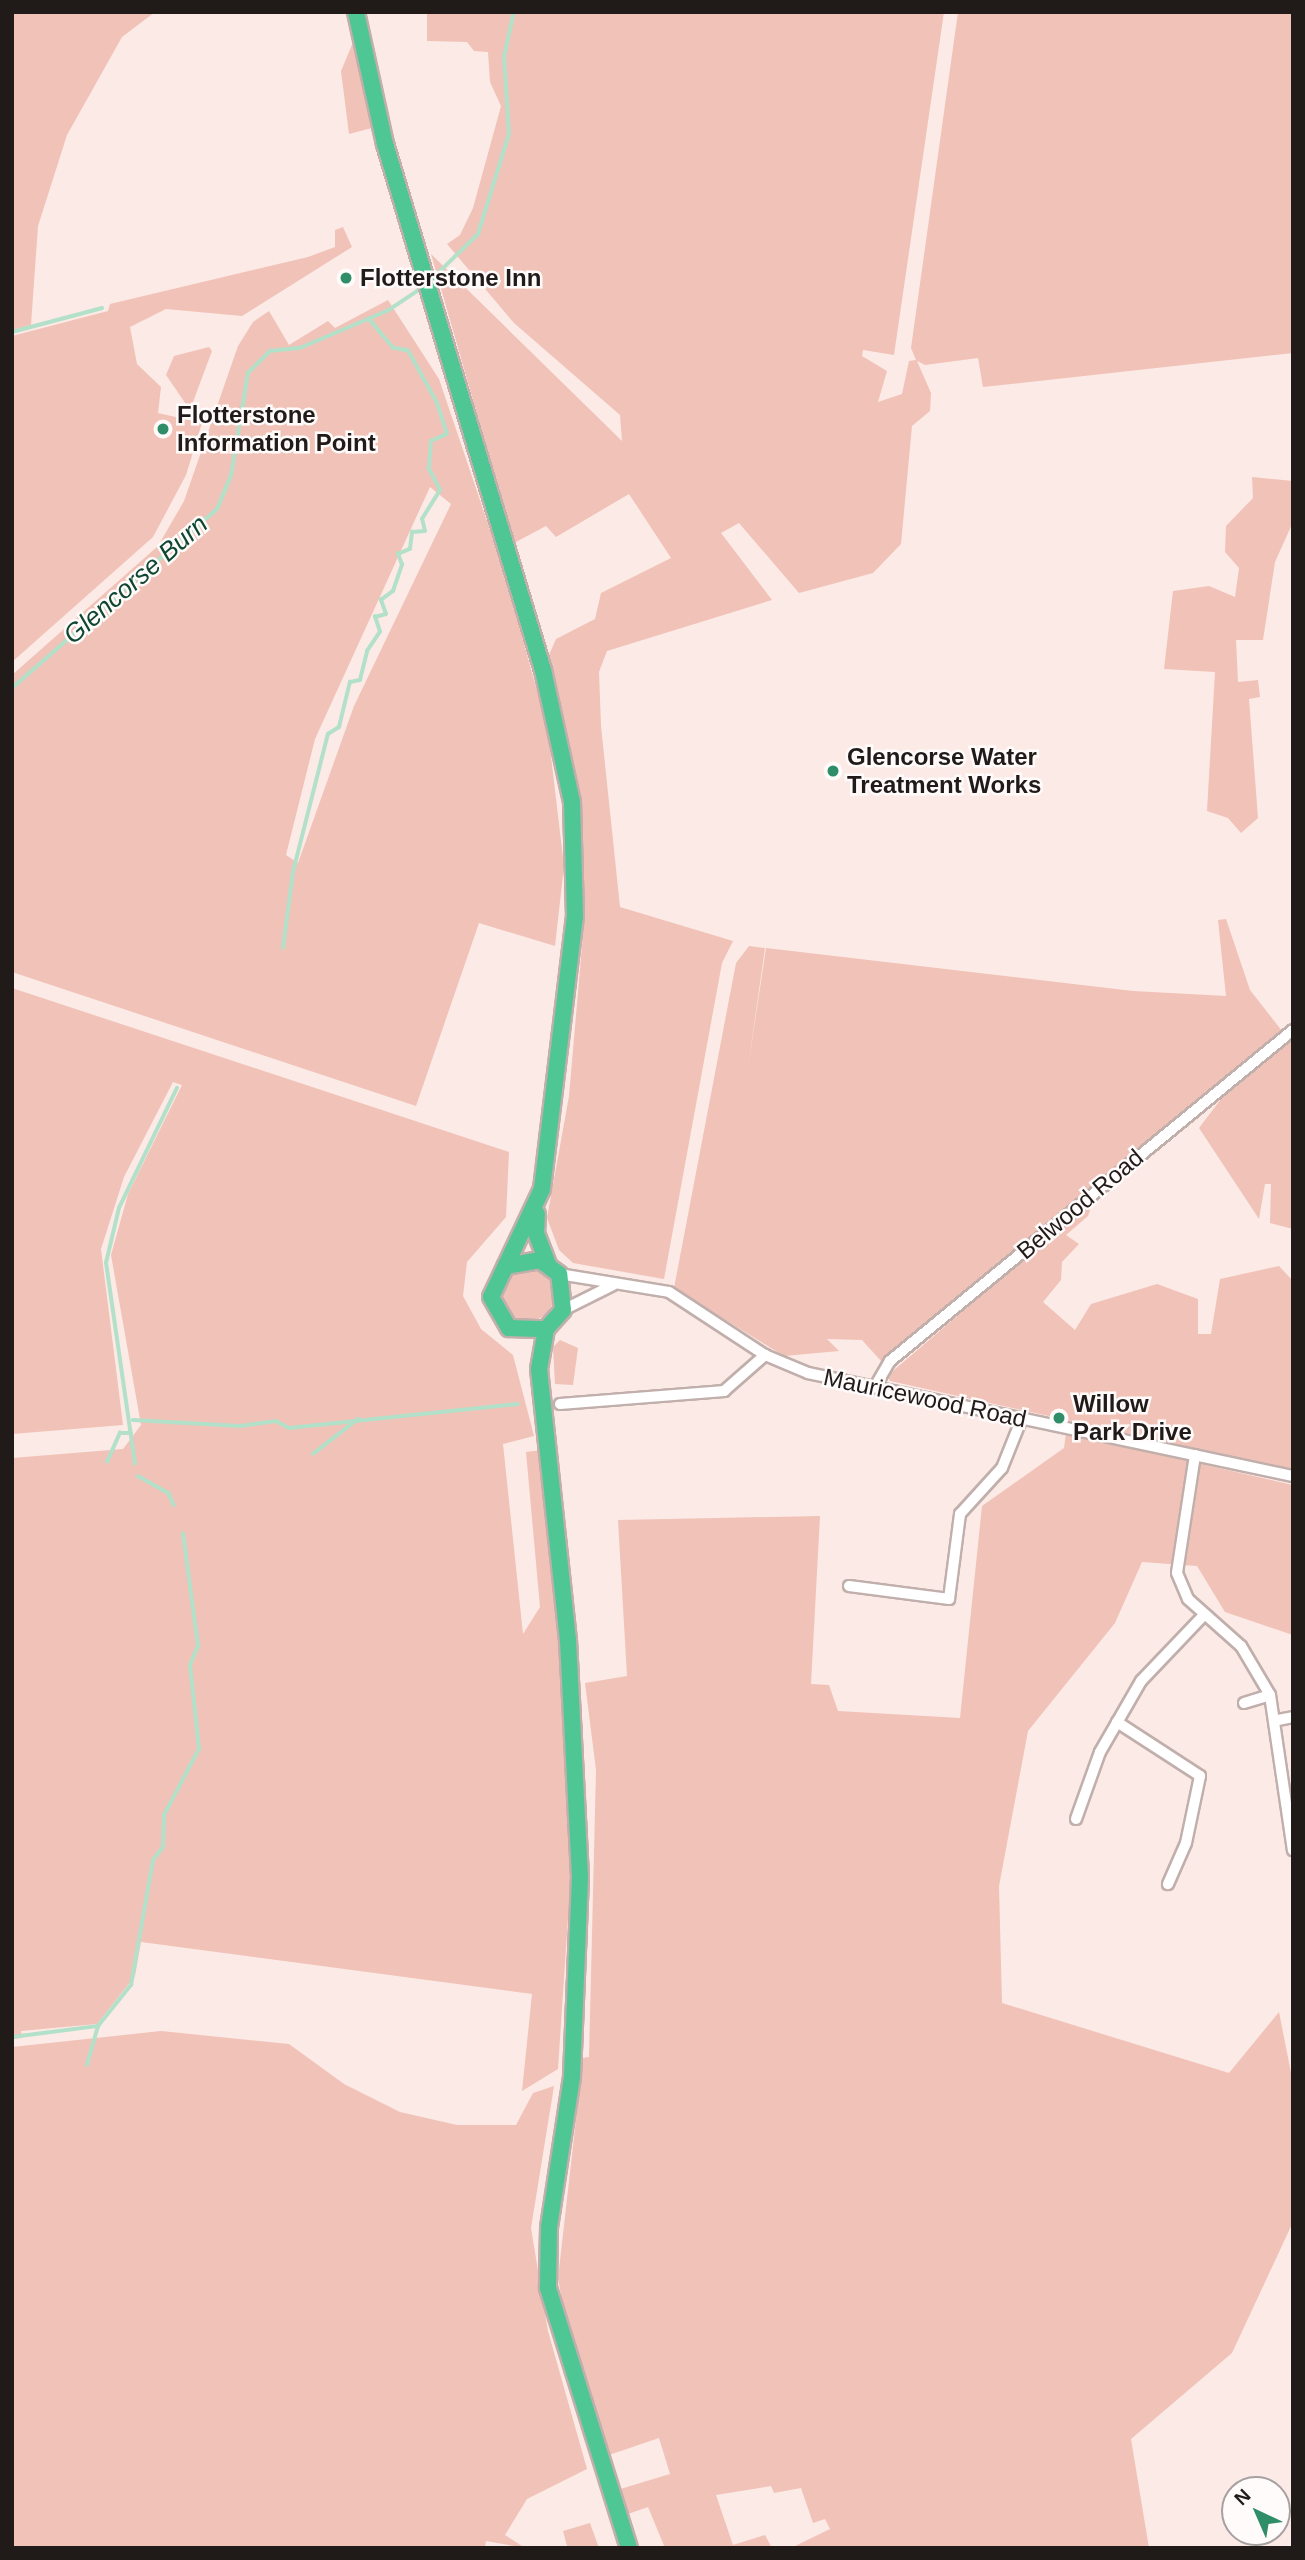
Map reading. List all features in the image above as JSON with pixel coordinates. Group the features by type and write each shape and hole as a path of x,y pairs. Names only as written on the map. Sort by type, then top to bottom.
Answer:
{"highway":[{"path":"356,12 374,102 543,670 572,802 575,916 536,1233 554,1269 564,1310 546,1329 539,1368 568,1640 580,1877 572,2077 549,2228 548,2288 628,2548"},
{"path":"537,1208 506,1266 493,1284 494,1309 521,1332 539,1368"},
{"path":"506,1266 528,1258 554,1269"},
{"path":"521,1332 546,1329"}],"street":[{"name":"Belwood Road","path":"876,1385 890,1361 1293,1030"},
{"name":"Mauricewood Road","path":"554,1269 616,1284 669,1292 765,1355 808,1373 876,1385 1021,1419 1293,1476"},
{"path":"564,1310 616,1284"},
{"path":"560,1404 724,1391 765,1355"},
{"path":"849,1586 949,1600 960,1514 995,1479 1021,1419"},
{"path":"1195,1455 1177,1573 1203,1616 1241,1646 1270,1695 1278,1720 1293,1850"},
{"path":"1076,1819 1117,1722 1167,1646 1203,1616"},
{"path":"1244,1703 1270,1695"},
{"path":"1278,1720 1293,1717"},
{"path":"1117,1722 1200,1776 1186,1843 1168,1884"}],"shaded area":[{"path":"12,12 155,12 122,37 67,135 38,226 31,325 12,330"},
{"path":"427,12 944,12 894,355 863,350 862,356 887,371 878,402 902,394 909,361 916,360 911,348 958,12 1293,12 1293,353 983,387 978,358 925,365 917,361 931,393 930,411 912,426 901,544 873,573 799,593 739,523 721,533 772,600 607,651 599,672 601,726 620,907 733,941 722,963 664,1279 573,1263 559,1250 547,1218 569,1096 584,923 577,784 549,655 556,639 595,619 601,593 671,558 629,494 556,537 546,526 514,543 431,254 622,441 620,415 514,323 447,244 460,235 473,208 501,106 490,82 488,52 474,51 467,42 427,41"},
{"path":"354,40 372,128 349,134 341,71"},
{"path":"343,227 352,247 242,316 166,309 130,327 137,364 161,387 158,413 202,423 186,475 153,537 12,662 12,336 108,311 110,304 308,257 335,247 335,230"},
{"path":"388,300 439,379 505,574 548,731 564,866 555,946 479,923 416,1106 12,972 12,675 158,546 184,501 238,346 253,322 269,311 289,345 328,321 335,328","holes":["430,487 451,504 354,706 298,863 286,855 315,739"]},
{"path":"209,347 212,351 190,410 166,375 174,356"},
{"path":"1252,477 1293,481 1293,522 1275,562 1263,640 1236,640 1238,682 1258,680 1260,697 1249,699 1258,818 1241,833 1228,818 1207,811 1215,672 1164,669 1173,591 1209,586 1235,597 1239,568 1225,552 1226,526 1253,498"},
{"path":"1226,919 1250,990 1282,1031 881,1361 862,1340 827,1339 839,1351 784,1356 674,1288 736,963 749,946 765,948 748,1068 766,948 1133,991 1226,996 1218,920"},
{"path":"12,988 509,1152 506,1217 467,1262 463,1296 481,1329 513,1355 534,1436 503,1444 523,1634 540,1607 526,1452 542,1450 574,1827 558,2069 522,2091 532,1994 141,1942 135,1976 97,2024 21,2031 22,2038 12,2039 12,1458 123,1449 141,1425 111,1255 128,1194 182,1085 173,1082 124,1177 101,1249 123,1425 12,1434"},
{"path":"1293,1038 1293,1229 1270,1223 1271,1184 1265,1184 1259,1219 1199,1128 1224,1095"},
{"path":"1094,1199 1088,1216 1066,1235 1079,1244 1062,1262 1061,1280 1043,1302 1075,1330 1091,1304 1157,1284 1198,1299 1198,1334 1211,1334 1220,1279 1279,1266 1293,1281 1293,1470 890,1381 887,1376"},
{"path":"528,1269 538,1271 546,1277 552,1285 552,1305 546,1313 538,1319 528,1321 518,1319 510,1313 504,1305 502,1295 504,1285 510,1277 518,1271"},
{"path":"560,1340 578,1348 573,1385 555,1384 553,1347"},
{"path":"1066,1433 1293,1485 1293,1635 1225,1612 1197,1566 1142,1562 1115,1623 1028,1731 999,1886 1002,2003 1229,2073 1279,2012 1293,2083 1293,2222 1232,2353 1131,2439 1149,2548 791,2548 830,2529 825,2519 813,2523 801,2488 774,2493 771,2486 716,2495 733,2545 765,2535 772,2548 665,2548 648,2507 625,2515 617,2490 670,2474 659,2438 606,2456 568,2334 558,2278 583,2058 589,2057 596,1770 585,1683 627,1676 618,1520 820,1516 811,1684 829,1685 838,1711 960,1718 982,1506 1064,1448"},
{"path":"161,2031 289,2044 344,2084 400,2112 457,2125 516,2125 533,2093 554,2086 531,2228 548,2331 587,2469 527,2499 505,2535 525,2548 486,2541 485,2548 12,2548 12,2047"},
{"path":"590,2523 599,2548 567,2546 563,2531"}],"waterway":[{"name":"Glencorse Burn","path":"430,281 478,234 509,134 504,57 514,12"},
{"name":"Glencorse Burn","path":"12,688 217,509 231,476 248,373 270,351 300,348 389,310 422,288"},
{"path":"12,332 102,308"},
{"path":"283,948 293,872 328,734 339,727 350,682 360,680 367,651 380,632 375,617 386,614 381,600 393,591 402,565 398,554 410,549 412,532 425,531 422,519 440,490 429,469 431,441 447,434 437,403 408,351 393,348 369,319"},
{"path":"135,1464 106,1263 119,1208 177,1088"},
{"path":"133,1420 240,1426 276,1421 289,1428 518,1404"},
{"path":"313,1454 358,1419"},
{"path":"107,1462 120,1433 131,1433"},
{"path":"138,1476 169,1493 174,1505"},
{"path":"12,2037 98,2026 131,1985 153,1860 163,1847 164,1815 199,1749 190,1665 198,1646 183,1534"},
{"path":"87,2065 98,2026"}],"place":[{"name":"Flotterstone Inn","path":"346,278"},
{"name":"Flotterstone Information Point","path":"163,429"},
{"name":"Glencorse Water Treatment Works","path":"833,771"},
{"name":"Willow Park Drive","path":"1059,1418"}]}
